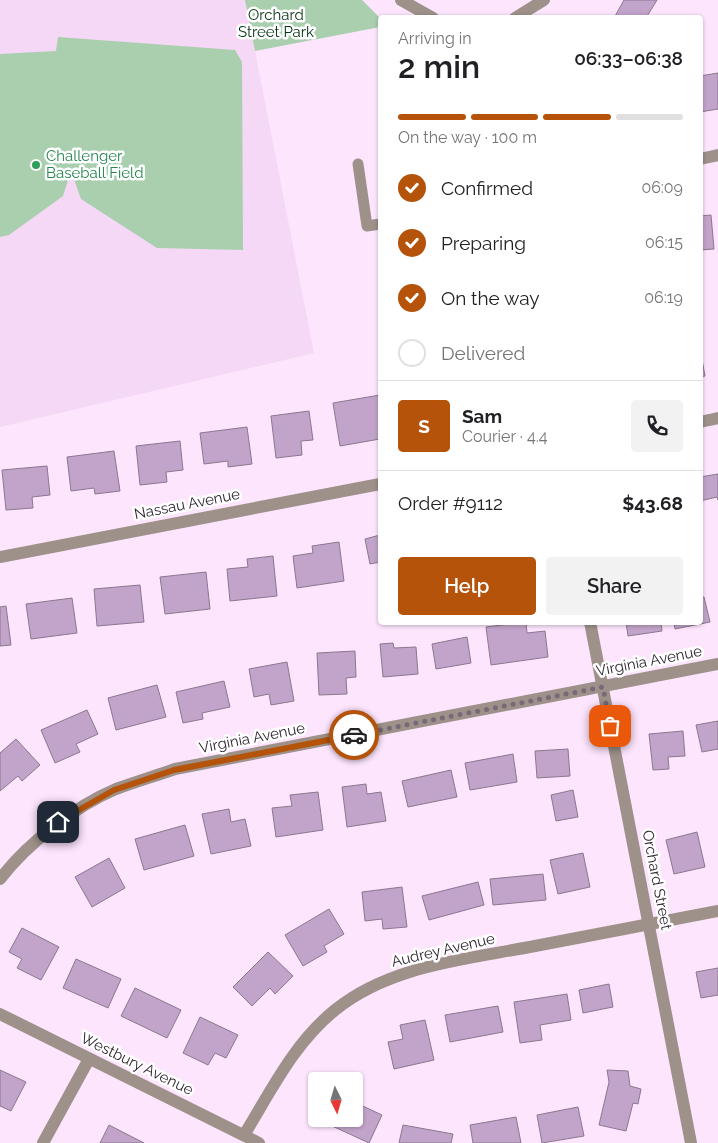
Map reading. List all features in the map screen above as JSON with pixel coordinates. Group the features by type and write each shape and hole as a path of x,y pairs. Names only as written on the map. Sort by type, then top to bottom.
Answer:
{"street":[{"path":"401,0 428,15"},
{"path":"520,15 544,0"},
{"path":"703,158 718,155"},
{"path":"703,421 718,418"},
{"name":"Nassau Avenue","path":"0,557 378,484"},
{"name":"Orchard Street","path":"591,625 691,1143"},
{"name":"Virginia Avenue","path":"0,879 17,858 58,822 114,790 174,770 718,664"},
{"name":"Audrey Avenue","path":"244,1135 294,1054 318,1025 336,1008 384,980 433,966 718,911"},
{"name":"Westbury Avenue","path":"0,1014 259,1143"},
{"path":"43,1143 89,1059"}],"lane":[{"path":"358,164 368,226 378,224"}],"shaded area":[{"path":"0,0 245,0 314,353 0,427"}],"green space":[{"name":"Orchard Street Park","path":"245,0 362,0 378,16 378,27 255,51"},
{"path":"58,37 235,50 242,62 243,250 157,248 81,199 71,171 63,196 9,235 0,237 0,54 56,51"}],"building":[{"path":"624,0 657,0 648,15 616,15"},
{"path":"718,73 718,109 703,112 703,76"},
{"path":"711,215 714,249 703,250 703,216"},
{"path":"378,395 378,439 340,446 333,403"},
{"path":"309,411 313,440 301,441 302,455 276,458 271,416"},
{"path":"247,427 252,464 228,467 228,461 204,464 200,433"},
{"path":"180,441 183,470 166,472 167,482 140,485 136,446"},
{"path":"114,451 120,491 95,494 94,488 71,491 67,457"},
{"path":"47,466 50,495 32,497 33,508 6,510 2,470"},
{"path":"718,474 718,500 717,497 703,500 703,476"},
{"path":"378,536 378,562 370,564 365,539"},
{"path":"339,542 344,581 297,588 293,556 313,553 312,546"},
{"path":"273,556 277,596 230,601 227,569 248,567 247,559"},
{"path":"206,572 210,609 165,614 160,577"},
{"path":"140,585 144,622 97,626 94,589"},
{"path":"703,597 704,597 710,622 703,623"},
{"path":"72,598 77,633 31,639 26,604"},
{"path":"6,606 11,645 0,646 0,607"},
{"path":"526,625 527,633 545,631 548,657 491,665 486,627"},
{"path":"626,625 661,625 662,631 628,636"},
{"path":"674,625 695,625 675,629"},
{"path":"467,637 471,663 436,669 432,644"},
{"path":"393,643 394,648 416,647 418,674 383,677 380,644"},
{"path":"355,651 356,677 346,678 347,694 319,695 317,653"},
{"path":"287,662 294,701 271,705 269,694 254,697 249,669"},
{"path":"224,681 230,707 202,713 203,719 183,723 176,692"},
{"path":"157,685 166,717 116,730 108,698"},
{"path":"87,710 98,734 76,744 80,752 55,763 41,730"},
{"path":"718,721 718,749 702,752 696,725"},
{"path":"683,731 685,756 668,757 669,769 653,770 649,734"},
{"path":"16,739 40,765 22,781 18,776 0,791 0,753"},
{"path":"568,749 570,776 537,778 535,751"},
{"path":"513,754 517,782 470,790 465,763"},
{"path":"451,770 457,797 408,807 402,781"},
{"path":"366,784 367,794 381,792 386,821 347,827 342,787"},
{"path":"573,790 578,817 556,821 551,795"},
{"path":"318,792 323,830 276,837 272,808 292,806 290,795"},
{"path":"229,809 231,822 245,819 251,846 211,854 202,814"},
{"path":"185,825 194,856 144,870 135,839"},
{"path":"697,832 705,867 674,874 666,840"},
{"path":"583,853 590,887 558,894 550,860"},
{"path":"109,858 125,888 92,907 75,877"},
{"path":"543,874 546,900 493,905 490,879"},
{"path":"478,882 484,905 429,920 422,896"},
{"path":"402,887 407,927 383,929 382,919 365,921 362,892"},
{"path":"329,909 344,934 324,946 327,952 303,966 285,935"},
{"path":"22,928 59,947 41,980 17,968 22,959 9,952"},
{"path":"268,952 293,976 275,994 270,988 252,1006 233,987"},
{"path":"76,959 121,979 108,1008 63,988"},
{"path":"718,968 718,995 701,998 696,972"},
{"path":"609,984 613,1007 583,1013 579,990"},
{"path":"135,988 181,1010 167,1038 121,1016"},
{"path":"567,994 571,1020 540,1025 542,1040 520,1043 514,1002"},
{"path":"498,1006 503,1032 450,1042 445,1015"},
{"path":"200,1017 238,1035 226,1058 215,1053 208,1065 183,1053"},
{"path":"425,1020 434,1060 394,1069 388,1042 403,1039 400,1025"},
{"path":"0,1070 26,1082 11,1111 0,1106"},
{"path":"607,1070 628,1071 630,1086 641,1089 638,1104 633,1103 626,1131 599,1125 609,1082"},
{"path":"363,1106 382,1115 369,1143 336,1128 362,1128"},
{"path":"578,1107 584,1136 542,1143 537,1115"},
{"path":"516,1117 521,1143 473,1143 470,1125"},
{"path":"109,1125 144,1143 100,1143"},
{"path":"403,1125 453,1134 451,1143 399,1143"}],"way so far":[{"path":"354,735 603,687 610,726"}],"place":[{"name":"Challenger Baseball Field","path":"36,165"}],"route":[{"path":"58,822 114,790 174,770 354,735"}]}
